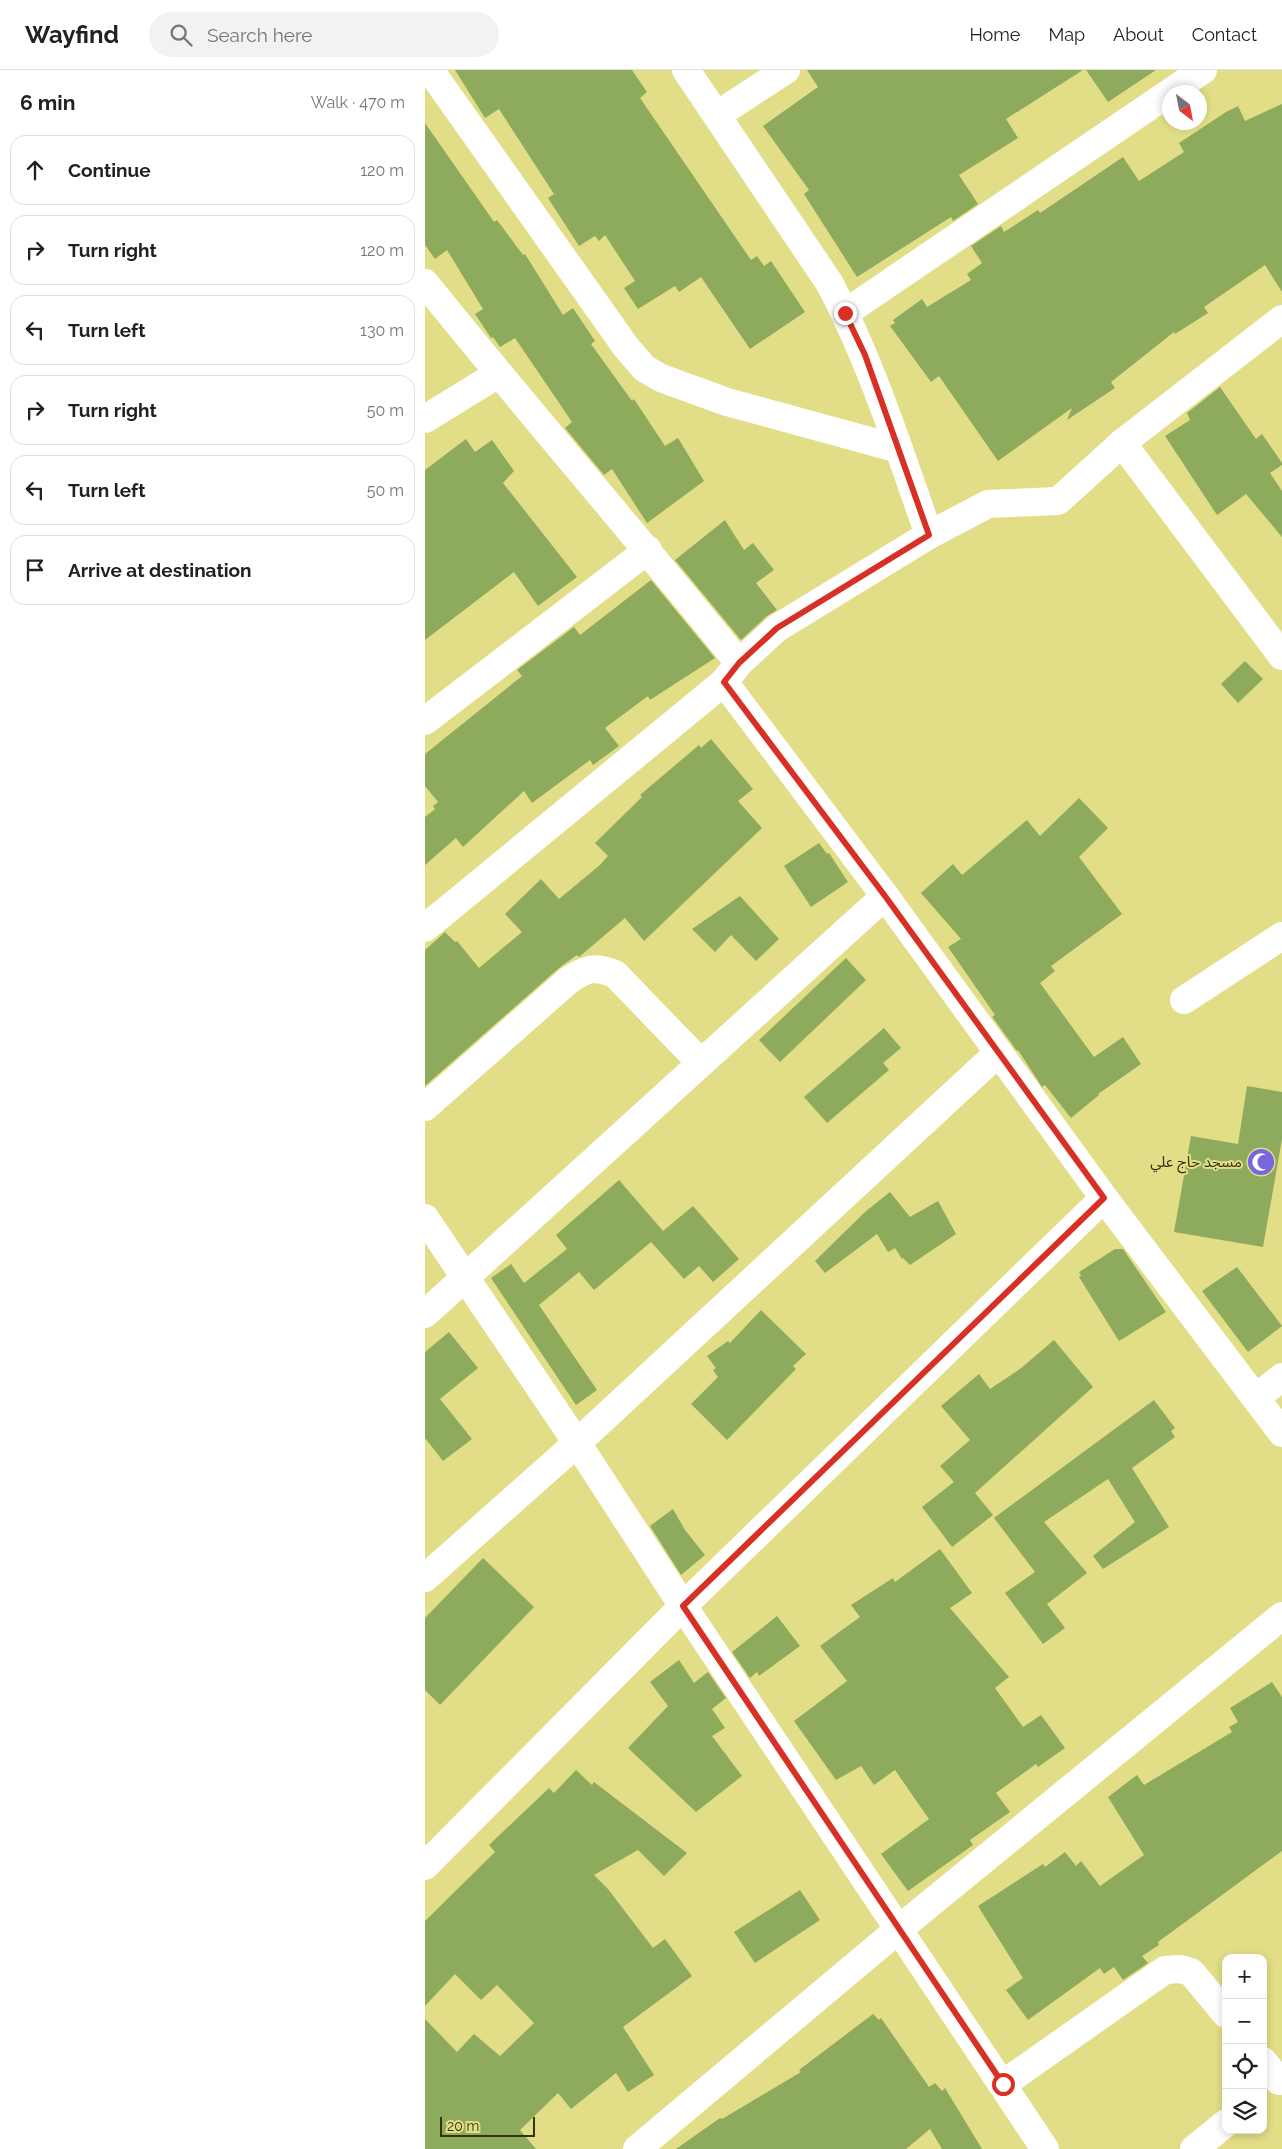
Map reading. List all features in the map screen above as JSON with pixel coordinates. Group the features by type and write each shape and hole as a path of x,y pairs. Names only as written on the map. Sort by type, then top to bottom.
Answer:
{"street":[{"path":"430,70 626,347 644,368 661,378 727,402 899,450"},
{"path":"686,70 830,284 865,355 929,535"},
{"path":"717,115 786,70"},
{"path":"845,313 1203,70"},
{"path":"425,283 498,374 648,550 885,896 1104,1198 1282,1434"},
{"path":"425,928 732,672 777,628 929,535 988,504 1058,501 1122,443 1282,319"},
{"path":"425,419 498,374"},
{"path":"1122,443 1282,656"},
{"path":"425,721 648,550"},
{"path":"425,1314 885,896"},
{"path":"1184,1000 1282,936"},
{"path":"425,1106 583,970 601,969 615,974 701,1063"},
{"path":"425,1578 577,1443 998,1053"},
{"path":"425,1866 683,1606 1104,1198"},
{"path":"425,1218 577,1443 683,1606 1045,2149"},
{"path":"1256,1398 1282,1377"},
{"path":"637,2149 899,1929 1282,1616"},
{"path":"1003,2084 1165,1970 1180,1969 1191,1972 1222,2009"},
{"path":"1194,2149 1222,2126"}],"building":[{"path":"455,70 632,70 647,92 640,98 751,260 757,256 764,266 771,261 805,312 750,349 701,277 679,292 675,286 638,309 624,288 635,281 605,235 599,241 595,236 579,246 548,198 554,194 499,109 485,118"},
{"path":"807,70 1083,70 1006,119 1018,138 959,175 978,204 953,221 951,217 857,277 804,194 809,190 763,126 818,87"},
{"path":"1086,70 1156,70 1108,102"},
{"path":"1282,104 1282,292 1265,265 1204,307 1208,313 1175,334 1174,332 1111,382 1115,388 1067,420 1072,408 998,461 939,376 931,382 890,326 895,323 893,320 922,299 927,307 971,280 967,274 982,263 971,246 1001,226 1004,232 1038,210 1040,213 1123,157 1139,181 1184,152 1179,143 1199,130 1207,130 1207,125 1226,112 1238,106 1245,121"},
{"path":"425,123 494,222 497,220 523,255 525,254 563,315 573,308 595,341 591,344 632,401 634,399 665,446 678,438 704,481 647,523 612,469 604,475 565,428 572,422 515,338 500,347 493,337 491,338 475,314 483,309 447,250 435,259 425,245"},
{"path":"1220,387 1256,439 1262,434 1282,463 1282,465 1270,473 1282,491 1282,537 1246,494 1217,515 1165,436 1190,420 1187,413"},
{"path":"466,439 475,452 492,440 514,471 503,483 577,577 538,606 514,572 425,640 425,470"},
{"path":"725,520 744,550 753,543 774,570 756,583 777,610 767,616 741,640 675,560"},
{"path":"651,580 715,658 650,700 648,696 605,728 619,746 593,765 590,760 532,803 524,791 463,847 456,838 425,865 425,817 435,809 433,806 438,802 425,786 425,754 522,676 517,670 574,627 580,635"},
{"path":"1245,661 1263,679 1238,703 1221,684"},
{"path":"711,739 753,789 738,801 762,828 644,941 625,918 579,957 577,955 559,968 425,1086 425,950 445,932 455,942 457,941 479,968 522,932 505,914 541,879 559,899 600,865 608,856 595,843 642,797 640,795 699,745 701,748"},
{"path":"1079,798 1108,828 1079,857 1122,914 1051,966 1055,971 1040,983 1094,1057 1123,1037 1141,1064 1098,1094 1071,1118 1045,1085 1042,1087 1018,1050 992,1017 995,1015 948,947 961,939 921,893 953,864 962,875 1027,820 1040,836"},
{"path":"819,843 827,854 829,853 848,882 811,907 784,866"},
{"path":"740,896 779,939 756,961 731,935 715,952 692,929"},
{"path":"846,958 866,980 780,1062 759,1040"},
{"path":"884,1028 901,1048 883,1063 889,1070 827,1123 804,1097"},
{"path":"1247,1086 1282,1092 1282,1139 1263,1247 1174,1232 1191,1136 1238,1144"},
{"path":"619,1180 663,1231 693,1206 739,1259 713,1282 699,1266 684,1279 651,1242 594,1290 579,1272 539,1305 597,1390 576,1405 491,1278 511,1264 524,1283 567,1249 556,1235"},
{"path":"890,1192 910,1217 938,1201 956,1234 910,1265 902,1259 895,1248 888,1252 877,1234 825,1273 815,1261 865,1212"},
{"path":"1115,1249 1123,1249 1166,1312 1119,1341 1079,1277 1081,1276 1079,1272"},
{"path":"1237,1267 1282,1326 1248,1352 1202,1291"},
{"path":"761,1310 806,1354 793,1366 796,1369 727,1440 691,1404 718,1377 713,1370 716,1368 707,1356 728,1341 730,1343"},
{"path":"449,1332 478,1368 440,1399 472,1439 443,1461 425,1438 425,1352"},
{"path":"1054,1340 1093,1387 975,1493 993,1515 952,1547 922,1507 954,1482 940,1466 970,1440 941,1406 979,1374 990,1389 1020,1369"},
{"path":"1154,1400 1175,1428 1171,1431 1175,1437 1132,1468 1169,1527 1103,1569 1093,1556 1135,1522 1108,1479 1044,1522 1087,1573 1047,1604 1065,1628 1043,1644 1005,1593 1035,1572 994,1518"},
{"path":"673,1509 685,1530 705,1555 681,1575 650,1526"},
{"path":"940,1549 972,1593 950,1608 1009,1677 995,1688 1023,1727 1041,1715 1065,1748 1038,1767 1036,1764 996,1793 1010,1812 970,1840 973,1845 908,1891 881,1854 929,1819 895,1770 874,1785 861,1766 836,1780 794,1721 847,1681 820,1646 860,1617 851,1605 893,1578 895,1582"},
{"path":"483,1558 534,1607 440,1705 425,1690 425,1618"},
{"path":"777,1616 800,1646 759,1676 757,1672 750,1678 732,1652"},
{"path":"679,1660 694,1683 708,1672 726,1698 712,1709 725,1728 712,1736 742,1776 696,1812 628,1748 668,1706 650,1682"},
{"path":"1272,1682 1282,1697 1282,1851 1158,1942 1159,1945 1142,1956 1148,1963 1123,1980 1114,1967 1104,1974 1100,1968 1028,2020 1006,1990 1023,1978 978,1906 1043,1864 1045,1867 1065,1852 1076,1866 1081,1861 1100,1886 1144,1855 1108,1797 1137,1775 1144,1785 1232,1732 1229,1727 1238,1722 1230,1708"},
{"path":"576,1770 592,1785 594,1782 687,1853 664,1876 638,1850 594,1875 608,1889 653,1948 665,1939 692,1976 623,2027 654,2075 628,2092 616,2073 571,2109 558,2093 520,2130 536,2149 425,2149 425,2019 457,2052 474,2034 500,2056 534,2023 497,1985 481,2000 455,1974 425,2006 425,1921 495,1852 489,1845 549,1788 554,1793"},
{"path":"800,1890 820,1920 755,1963 734,1932"},
{"path":"873,2014 879,2020 881,2018 929,2087 935,2083 942,2091 945,2088 982,2149 942,2149 930,2129 906,2149 676,2149 720,2118 722,2119 801,2072 799,2070"}],"place":[{"name":"مسجد حاج علي","path":"1261,1162"}],"route":[{"path":"845,313 865,355 929,535 777,628 739,663 724,682 885,896 1104,1198 683,1606 1003,2084"}]}
